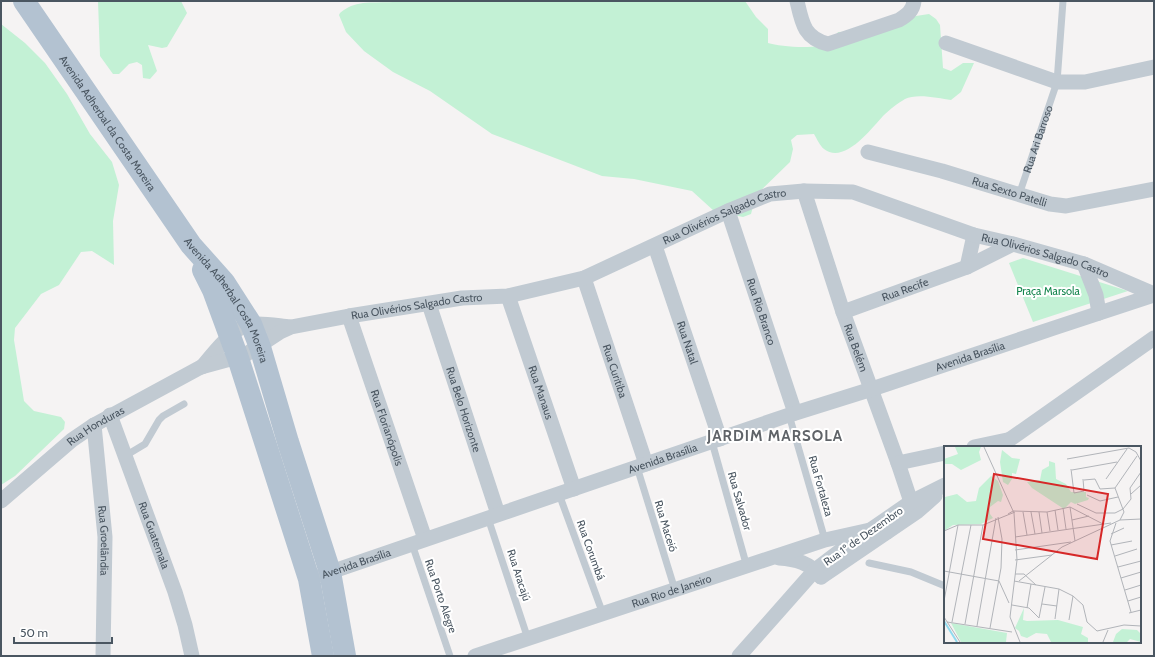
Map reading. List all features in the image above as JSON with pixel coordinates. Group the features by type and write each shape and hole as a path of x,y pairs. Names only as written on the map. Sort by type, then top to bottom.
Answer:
{"main road":[{"name":"Avenida Adherbal da Costa Moreira","path":"24,1 191,245"},
{"name":"Avenida Adherbal Costa Moreira","path":"191,245 224,282 251,324 260,346 288,442 330,572 345,656"},
{"name":"Avenida Adherbal Costa Moreira","path":"191,245 213,290 238,358 309,579 323,656"}],"street":[{"path":"797,1 804,26 809,36 817,41 828,44 899,20 908,15 914,7 914,1"},
{"path":"946,43 1057,82 1085,82 1154,67"},
{"name":"Rua Sexto Patelli","path":"868,152 942,170 1019,196 1050,204 1066,206 1154,189"},
{"name":"Rua Olivérios Salgado Castro","path":"291,327 462,298 508,296 584,278 656,246 728,211 770,194 804,191 853,192 974,234 1084,264 1154,295"},
{"name":"Rua Belém","path":"804,191 843,312 872,389 911,502"},
{"name":"Rua Rio Branco","path":"728,211 792,414"},
{"path":"967,267 974,234"},
{"name":"Rua Recife","path":"843,312 967,267 1013,244"},
{"name":"Rua Natal","path":"656,246 716,440"},
{"path":"1084,264 1096,294 1099,314"},
{"name":"Rua Curitiba","path":"584,278 641,466"},
{"name":"Avenida Brasília","path":"309,579 792,414 872,389 1154,295"},
{"name":"Rua Manaus","path":"508,296 574,489"},
{"name":"Rua Belo Horizonte","path":"429,304 493,516"},
{"name":"Rua Florianópolis","path":"349,316 418,542"},
{"path":"201,367 237,330 251,324 291,327"},
{"path":"201,367 238,358 253,351 280,332 291,327"},
{"path":"982,446 1004,443 1154,338"},
{"name":"Rua Honduras","path":"1,501 72,440 94,425 201,367"},
{"name":"Rua Guatemala","path":"110,415 175,592 192,656"},
{"name":"Rua Groelândia","path":"94,425 105,538 104,656"},
{"path":"898,463 944,453"},
{"name":"Rua 1º de Dezembro","path":"739,656 814,570 911,502 944,486"},
{"name":"Rua 1º de Dezembro","path":"814,570 887,532 918,511 944,489"},
{"path":"887,532 911,502"},
{"name":"Rua Rio de Janeiro","path":"475,656 819,542 870,530"},
{"path":"814,570 809,551 819,542"},
{"path":"774,558 800,561 814,570"}],"lane":[{"name":"Rua Ari Barroso","path":"1019,196 1057,82 1063,1"},
{"path":"125,456 145,444 159,420 163,416 184,404"},
{"name":"Rua Fortaleza","path":"792,414 819,542"},
{"name":"Rua Salvador","path":"716,440 747,567"},
{"name":"Rua Maceió","path":"641,466 675,590"},
{"name":"Rua Corumbá","path":"559,494 603,614"},
{"name":"Rua Aracajú","path":"493,516 528,639"},
{"name":"Rua Porto Alegre","path":"418,542 450,656"},
{"path":"869,563 911,572 944,586"}],"green space":[{"path":"98,1 181,1 187,13 167,47 162,48 148,45 157,71 150,79 143,78 142,65 137,62 129,64 119,74 113,74 100,56"},
{"path":"402,1 745,1 756,17 768,29 768,43 782,46 800,47 826,45 834,39 838,32 877,31 916,16 929,14 936,19 940,25 943,68 951,71 963,63 974,63 961,92 951,100 921,96 905,99 885,114 864,136 848,149 832,153 824,149 814,134 797,135 791,140 793,149 790,162 756,195 751,214 743,217 714,211 692,191 634,179 602,176 492,134 430,91 393,72 364,51 346,32 339,15 345,9 357,4"},
{"path":"1,24 25,43 45,63 67,94 90,134 112,162 119,185 113,221 114,265 92,251 81,252 59,285 41,294 15,328 14,340 24,401 34,411 61,417 65,422 64,429 15,476 1,485"},
{"name":"Praça Marsola","path":"1023,258 1128,291 1033,322 1009,263"}],"district":[{"name":"JARDIM MARSOLA","path":"775,436"}]}
